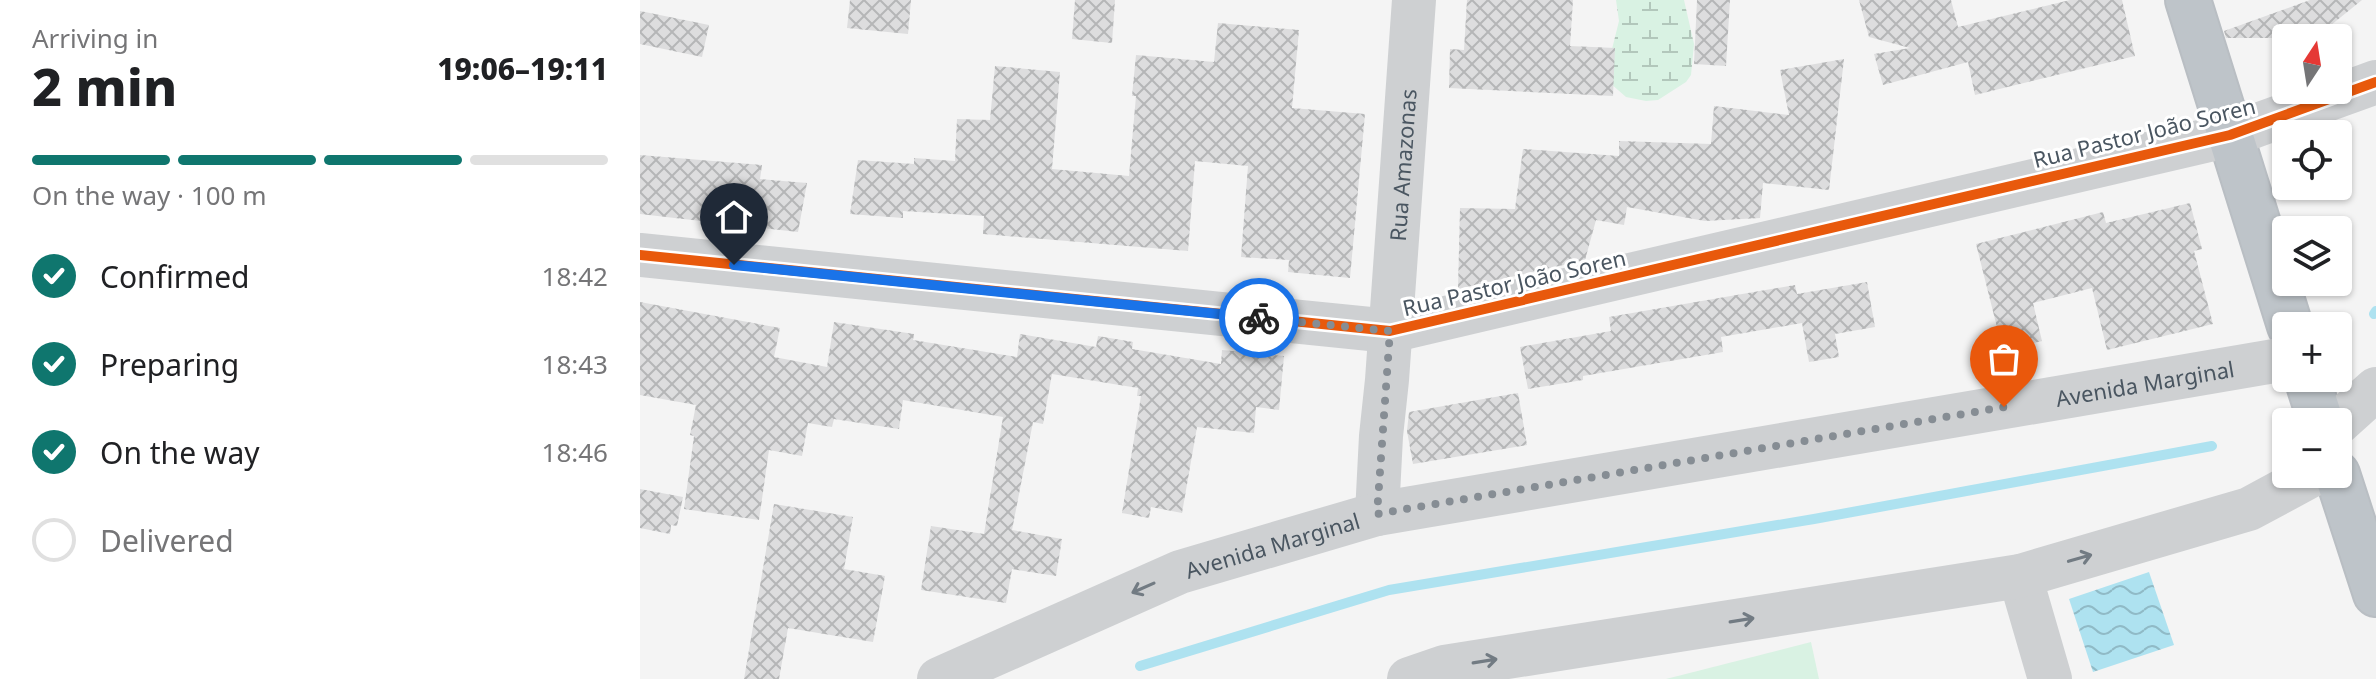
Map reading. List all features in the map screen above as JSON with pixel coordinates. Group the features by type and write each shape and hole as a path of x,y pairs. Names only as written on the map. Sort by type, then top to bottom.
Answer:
{"highway":[{"path":"2188,0 2286,312"},
{"path":"2342,488 2376,594"}],"street":[{"name":"Rua Amazonas","path":"1377,514 1414,0"},
{"name":"Rua Pastor João Soren","path":"640,255 1390,331 2230,135 2376,82"},
{"name":"Avenida Marginal","path":"939,679 1180,572 1377,514 2272,361"},
{"path":"2352,410 2376,389"},
{"path":"1409,679 1444,667 2020,576 2249,509 2288,488"},
{"path":"2020,576 2050,679"}],"green space":[{"path":"1616,0 1684,0 1694,44 1691,75 1686,82 1658,100 1626,97 1610,83 1611,53 1619,21"},
{"path":"1811,642 1819,679 1666,679"}],"water":[{"path":"2149,572 2174,645 2093,672 2069,599"}],"building":[{"path":"850,0 911,0 908,34 847,28"},
{"path":"1075,0 1115,0 1112,43 1072,39"},
{"path":"1467,0 1573,0 1570,46 1615,48 1613,96 1449,88 1450,49 1464,50"},
{"path":"1697,0 1730,0 1726,66 1694,64"},
{"path":"1859,0 1951,0 1958,27 2070,0 2122,0 2135,56 1975,95 1968,62 1883,85 1874,54 1910,48 1869,37"},
{"path":"2310,0 2362,0 2332,24 2272,24 2272,38 2226,38 2224,31"},
{"path":"640,11 709,25 702,57 640,44"},
{"path":"1218,23 1299,30 1292,108 1365,114 1350,278 1288,272 1289,260 1241,257 1248,166 1195,161 1188,251 983,234 984,216 903,211 903,218 850,214 858,160 914,164 914,158 955,161 957,119 990,120 995,66 1060,72 1052,169 1129,176 1136,55 1214,62"},
{"path":"1844,59 1829,190 1763,183 1760,218 1705,221 1627,207 1624,225 1596,220 1585,260 1458,289 1460,208 1515,209 1523,149 1619,156 1619,141 1711,144 1714,106 1789,115 1780,70"},
{"path":"640,155 762,165 760,179 807,183 798,232 640,214"},
{"path":"2190,203 2202,249 2194,251 2213,324 2107,350 2092,288 2033,303 2042,341 2003,351 1976,244 2103,212 2106,223"},
{"path":"1867,282 1875,327 1835,334 1839,357 1809,362 1802,323 1721,337 1723,352 1583,376 1583,380 1528,389 1520,347 1611,331 1609,317 1795,285 1797,294"},
{"path":"640,302 780,328 774,357 827,367 834,322 914,334 913,340 1017,357 1020,334 1096,347 1098,336 1133,342 1132,349 1221,364 1222,350 1284,356 1279,410 1256,407 1254,433 1197,427 1182,513 1151,507 1149,518 1122,513 1141,396 1137,396 1138,388 1052,374 1043,424 1033,422 1012,530 1062,539 1056,576 1012,569 1006,603 921,590 931,526 984,534 1003,417 903,400 899,429 834,419 832,427 808,423 802,456 769,450 759,520 684,509 694,436 690,435 696,405 640,395"},
{"path":"1518,393 1527,445 1413,464 1407,431 1409,412"},
{"path":"640,489 683,497 677,526 671,525 670,534 640,528"},
{"path":"774,504 853,517 844,569 885,576 873,642 788,628 779,679 744,679"}],"waterway":[{"path":"1140,666 1389,590 1814,519 2212,446"}],"cycle path":[{"path":"640,255 1390,331 2230,135 2376,82"}],"way so far":[{"path":"1259,318 1390,331 1377,514 2004,407"}],"route":[{"path":"734,265 1259,318"}]}
